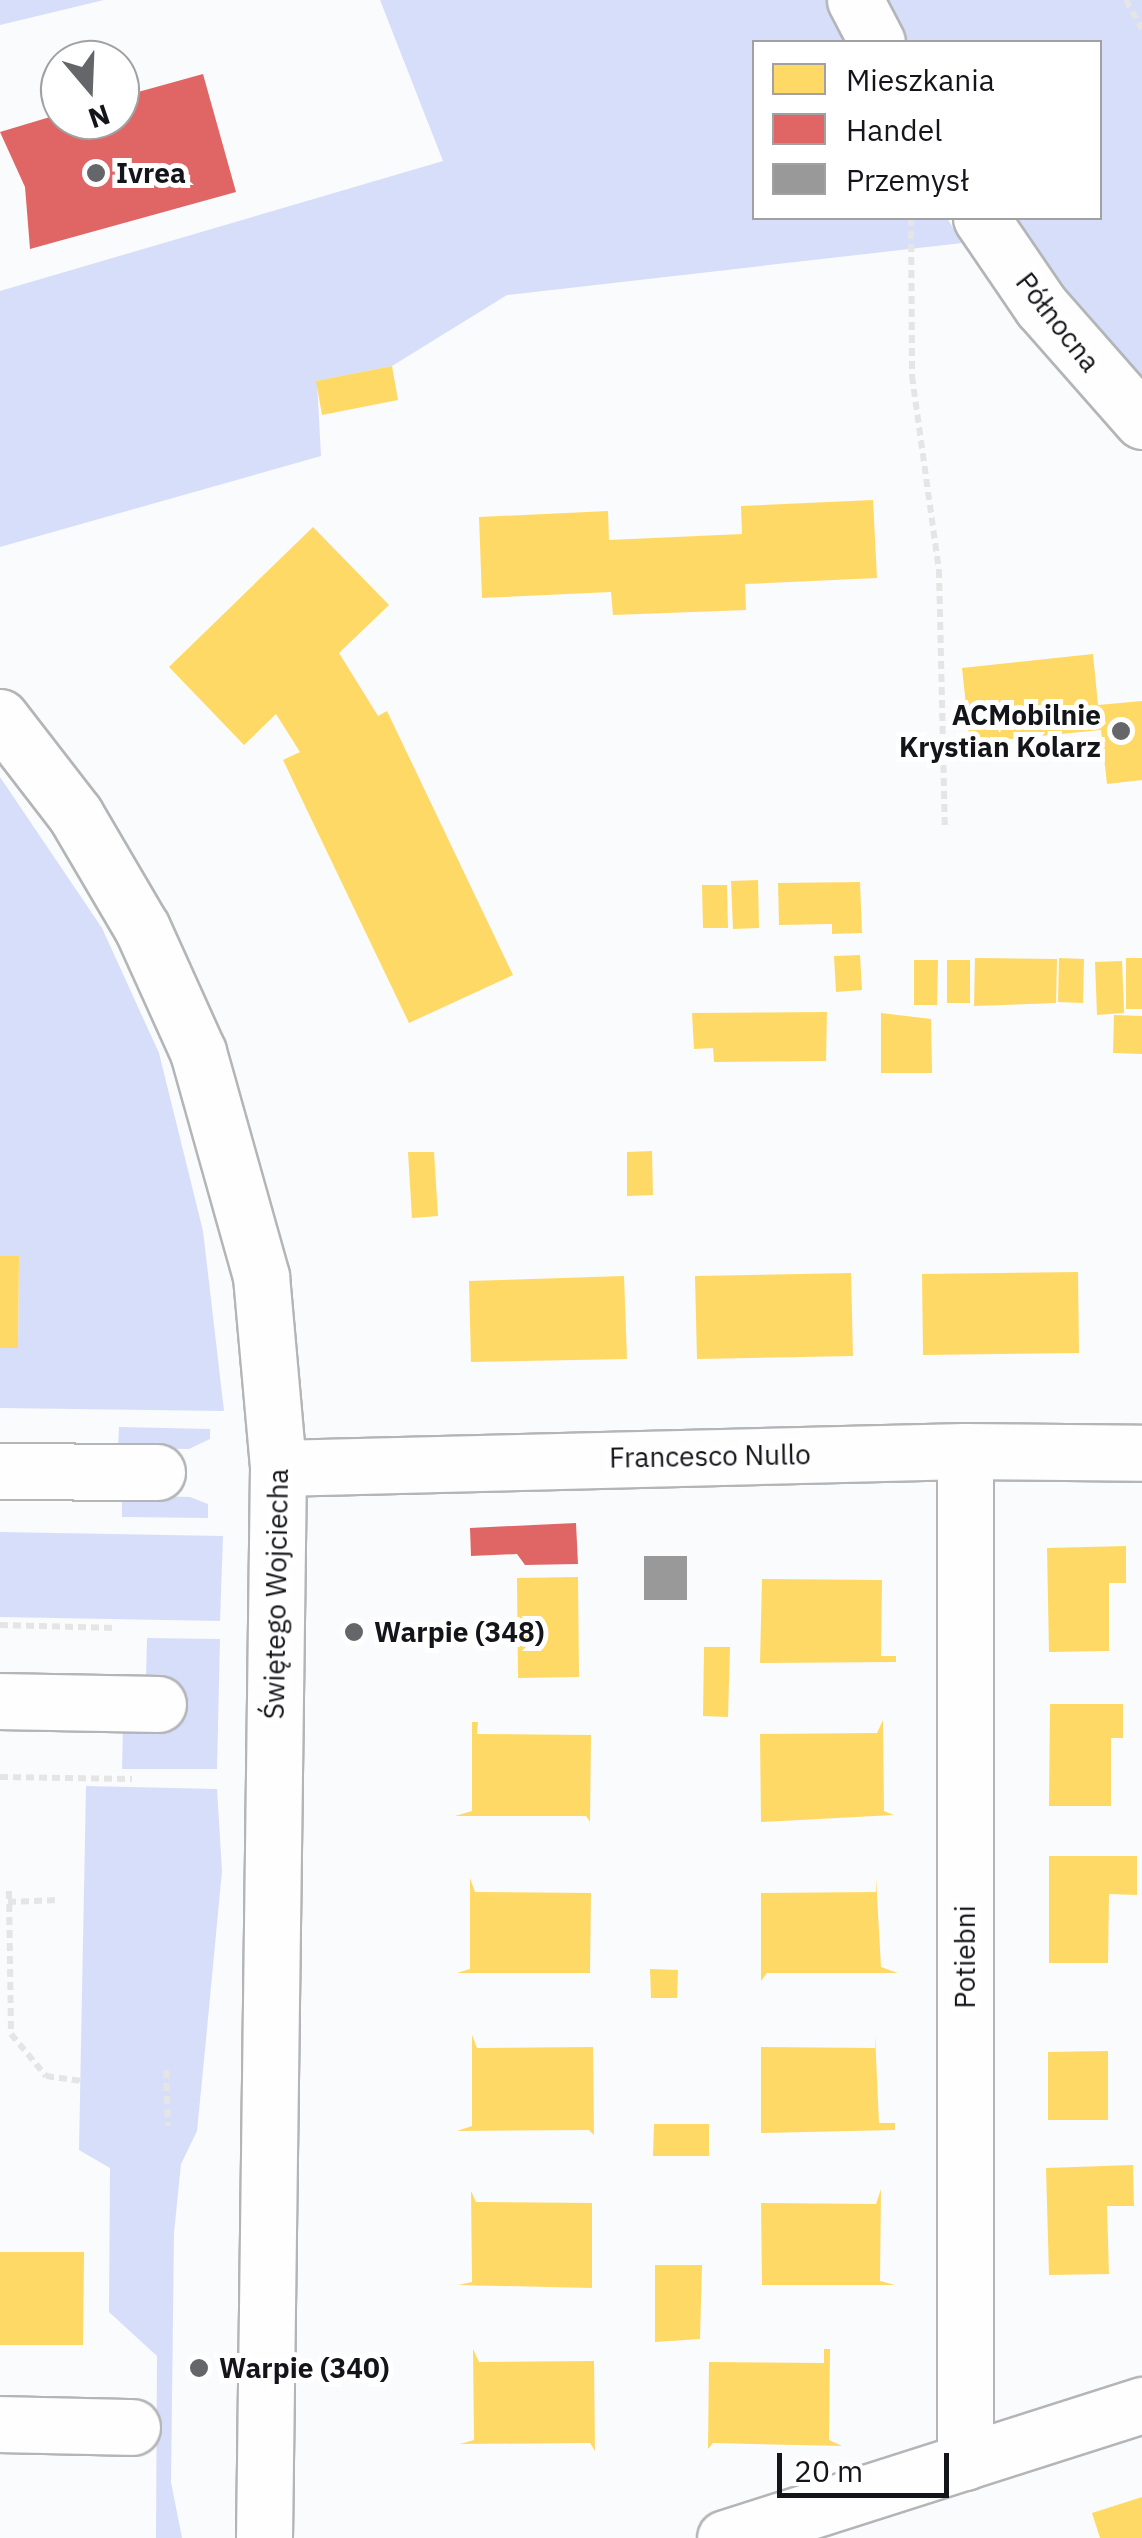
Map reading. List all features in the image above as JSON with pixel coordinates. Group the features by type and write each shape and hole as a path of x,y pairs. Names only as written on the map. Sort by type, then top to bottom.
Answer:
{"street":[{"path":"855,0 876,40"},
{"name":"Północna","path":"982,220 1042,306 1142,421"},
{"name":"Świętego Wojciecha","path":"0,716 94,846 142,928 198,1052 262,1276 278,1468 264,2538"},
{"name":"Francesco Nullo","path":"278,1468 964,1451 1142,1453"},
{"name":"Potiebni","path":"964,1451 965,2462"},
{"path":"0,1470 156,1472"},
{"path":"0,1700 158,1704"},
{"path":"725,2538 1142,2405"},
{"path":"0,2424 132,2427"}],"path":[{"path":"1126,0 1142,29"},
{"path":"910,220 912,376 940,570 945,830"},
{"path":"0,1625 116,1628"},
{"path":"0,1777 132,1780"},
{"path":"8,1891 4,1997 11,2034 30,2064 46,2076 82,2081"},
{"path":"8,1902 60,1900"},
{"path":"166,2070 168,2126"}],"shaded area":[{"path":"0,0 104,0 0,25"},
{"path":"380,0 827,0 849,40 752,40 752,220 948,220 962,243 507,295 392,366 317,381 321,456 0,547 0,291 443,161"},
{"path":"884,0 1142,0 1142,386 1101,342 1014,220 1102,220 1102,40 907,40"},
{"path":"0,777 102,928 159,1053 203,1231 224,1411 0,1408 0,1348 18,1348 19,1257 0,1256"},
{"path":"119,1427 210,1429 210,1439 189,1449 118,1448"},
{"path":"122,1495 190,1497 208,1504 208,1518 122,1517"},
{"path":"0,1532 223,1536 220,1621 0,1617"},
{"path":"147,1638 220,1639 217,1769 122,1769 123,1728 146,1678"},
{"path":"86,1786 217,1789 222,1871 205,2050 197,2131 181,2164 174,2233 171,2482 182,2538 156,2538 157,2356 109,2312 110,2168 79,2150"}],"building: Mieszkania":[{"path":"392,366 398,400 322,415 316,381"},
{"path":"873,500 877,578 745,584 746,610 613,615 611,592 482,598 479,517 608,511 609,540 742,534 741,506"},
{"path":"313,527 389,605 339,653 378,716 387,711 513,975 409,1023 283,760 300,752 276,714 244,745 169,667"},
{"path":"1093,654 1098,705 1142,701 1142,780 1107,784 1101,730 970,743 962,668"},
{"path":"758,880 759,928 733,929 731,881"},
{"path":"860,882 862,933 832,934 832,924 779,925 778,883"},
{"path":"702,885 727,885 728,928 703,928"},
{"path":"860,955 862,990 836,992 834,956"},
{"path":"975,958 1057,959 1056,1003 974,1006"},
{"path":"1059,958 1084,959 1083,1003 1058,1002"},
{"path":"1126,958 1142,958 1142,1009 1126,1009"},
{"path":"914,960 938,960 937,1005 914,1005"},
{"path":"947,960 970,960 970,1003 947,1003"},
{"path":"1122,961 1124,1013 1097,1015 1095,962"},
{"path":"827,1012 826,1061 714,1062 713,1048 694,1049 692,1013"},
{"path":"881,1013 931,1019 932,1073 881,1073"},
{"path":"1114,1015 1142,1016 1142,1054 1113,1053"},
{"path":"652,1151 653,1195 627,1196 627,1152"},
{"path":"408,1152 434,1152 438,1216 412,1218"},
{"path":"0,1256 19,1256 18,1348 0,1348"},
{"path":"1078,1272 1079,1353 923,1355 922,1274"},
{"path":"851,1273 853,1356 697,1359 695,1276"},
{"path":"624,1276 627,1359 471,1362 469,1281"},
{"path":"1126,1546 1126,1583 1109,1583 1109,1651 1049,1652 1047,1548"},
{"path":"578,1577 579,1677 518,1678 517,1578"},
{"path":"762,1579 882,1580 881,1656 896,1656 896,1662 760,1663"},
{"path":"704,1647 730,1647 728,1717 703,1716"},
{"path":"1050,1704 1123,1704 1123,1738 1111,1738 1111,1806 1049,1806"},
{"path":"883,1720 884,1811 894,1815 761,1822 760,1734 877,1733"},
{"path":"472,1722 478,1722 477,1734 591,1735 590,1822 586,1816 455,1816 472,1811"},
{"path":"1049,1856 1137,1856 1137,1895 1109,1894 1108,1963 1049,1963"},
{"path":"876,1877 881,1967 898,1973 767,1973 761,1981 761,1893 876,1892"},
{"path":"470,1878 475,1892 591,1893 590,1973 457,1973 470,1969"},
{"path":"650,1969 678,1970 677,1998 651,1998"},
{"path":"875,2034 879,2123 895,2123 895,2130 761,2133 761,2047 875,2048"},
{"path":"472,2035 477,2048 593,2047 594,2135 589,2130 457,2131 472,2126"},
{"path":"1108,2051 1108,2120 1048,2120 1048,2052"},
{"path":"654,2124 709,2124 709,2156 653,2156"},
{"path":"1133,2165 1134,2206 1107,2206 1109,2274 1049,2275 1046,2168"},
{"path":"881,2189 880,2281 895,2285 762,2285 761,2203 876,2204"},
{"path":"471,2191 476,2202 592,2203 592,2288 458,2285 472,2282"},
{"path":"0,2252 84,2252 83,2345 0,2345"},
{"path":"655,2265 702,2265 700,2339 655,2342"},
{"path":"473,2349 479,2362 594,2361 595,2451 590,2443 460,2444 474,2440"},
{"path":"824,2349 830,2349 829,2440 842,2446 713,2443 708,2449 709,2362 824,2363"},
{"path":"1142,2497 1142,2538 1100,2538 1092,2513"}],"building: Handel":[{"path":"203,74 236,192 30,249 25,187 0,132 40,120 40,140 140,140 140,91"},
{"path":"576,1523 578,1564 525,1565 517,1554 471,1556 470,1528"}],"building: Przemysł":[{"path":"644,1556 687,1556 687,1600 644,1600"}],"place":[{"name":"Ivrea","path":"96,173"},
{"name":"ACMobilnie Krystian Kolarz","path":"1121,731"},
{"name":"Warpie (348)","path":"354,1632"},
{"name":"Warpie (340)","path":"199,2368"}]}
